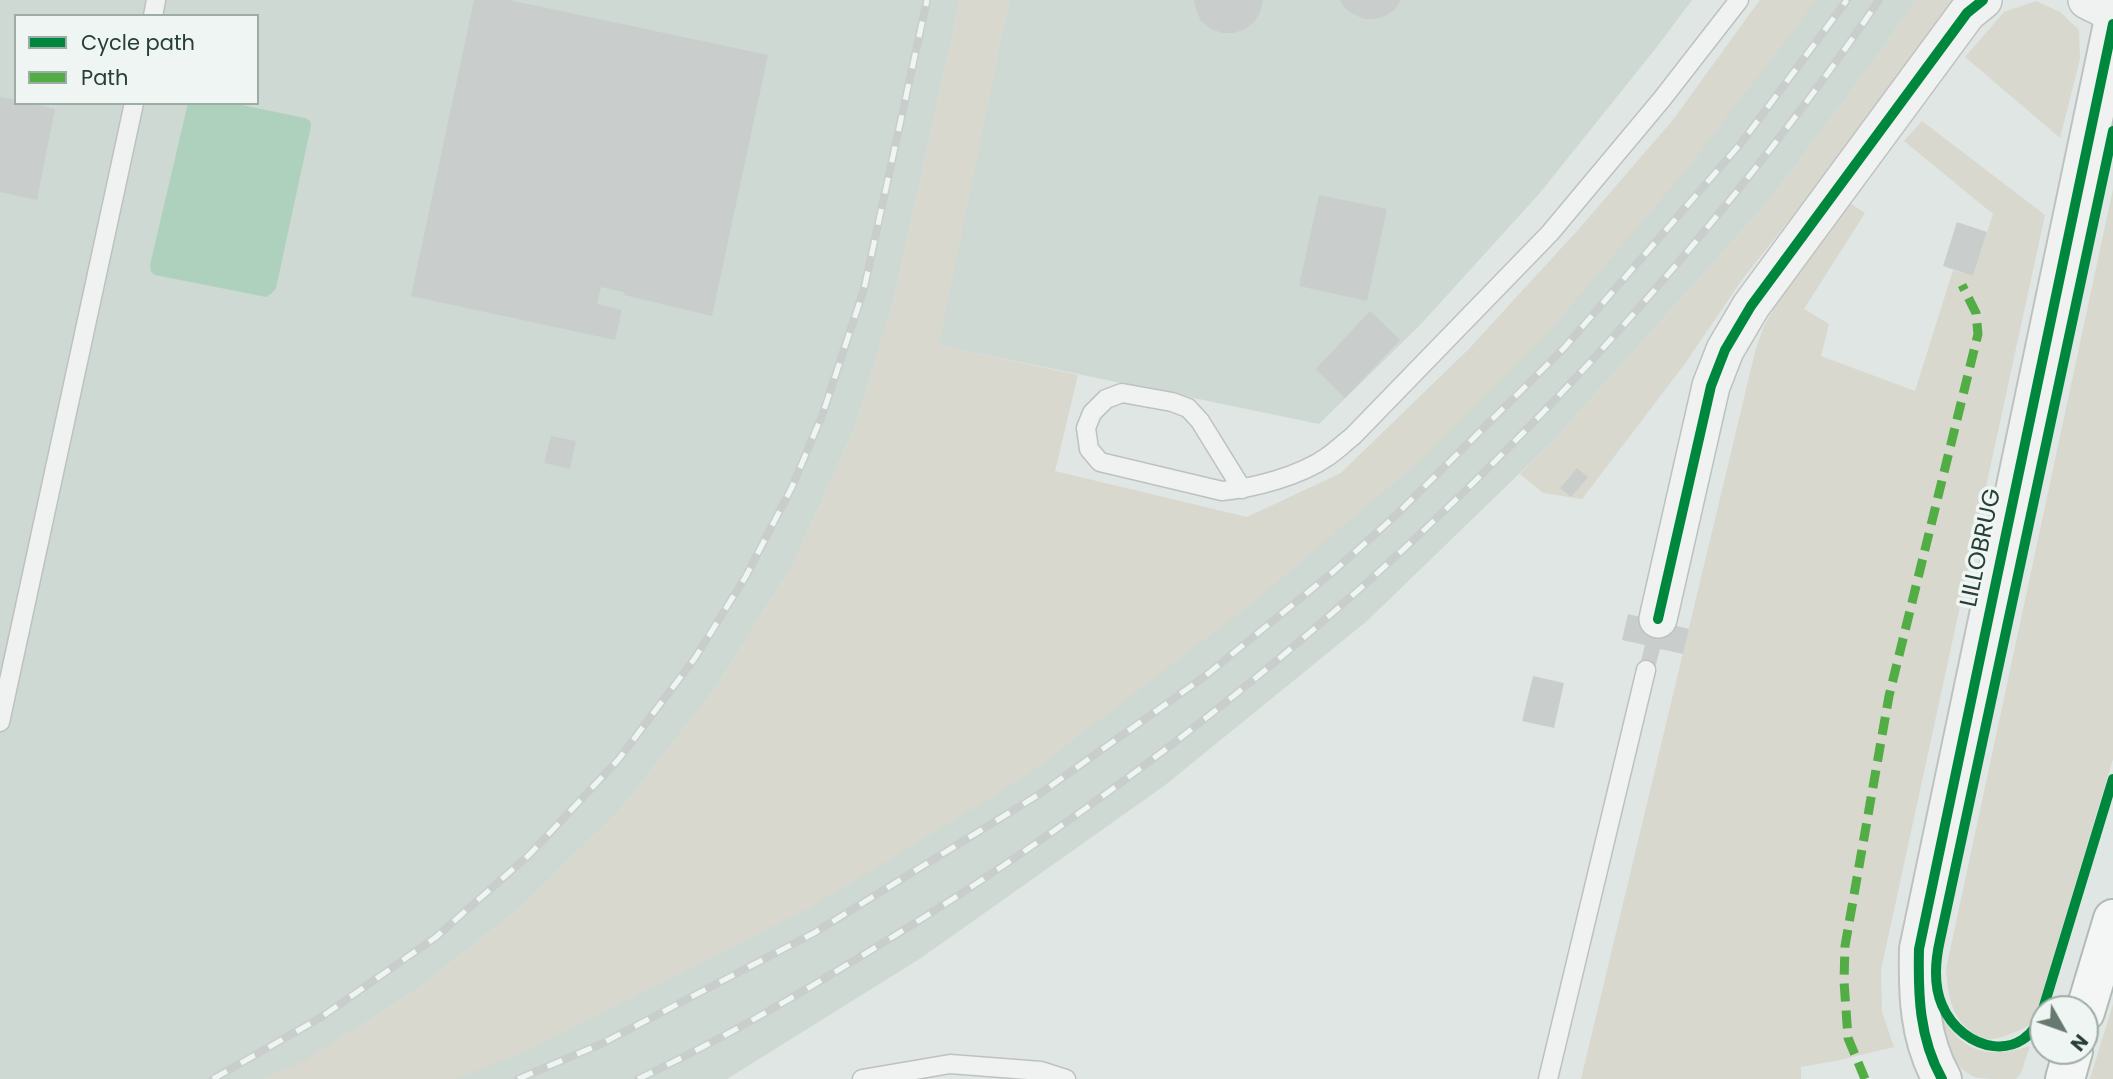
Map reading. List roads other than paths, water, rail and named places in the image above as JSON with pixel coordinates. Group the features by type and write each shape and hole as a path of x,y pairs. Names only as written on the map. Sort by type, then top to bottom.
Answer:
{"highway":[{"path":"2090,995 2113,919"}],"street":[{"path":"1658,619 1711,386 1725,350 1751,306 1967,13 1983,0"},
{"path":"2087,0 2113,13"},
{"name":"LILLOBRUG","path":"1931,1074 1918,989 1919,949 2113,24"}],"lane":[{"path":"1242,489 1200,421 1188,408 1172,402 1122,393 1106,399 1092,413 1086,428 1088,449 1100,462 1222,491 1242,489 1299,472 1325,458 1353,436 1550,233 1662,99 1740,0"},
{"path":"0,722 134,105"},
{"path":"1548,1079 1646,670"},
{"path":"862,1079 950,1064 1041,1071 1066,1079"}],"railway":[{"path":"213,1079 320,1018 436,937 529,855 618,760 695,658 746,576 792,487 823,413 864,289 927,0"},
{"path":"518,1079 601,1044 814,933 1038,795 1204,677 1334,571 1394,517 1564,348 1742,142 1847,0"},
{"path":"638,1079 709,1044 813,985 1021,854 1224,704 1321,623 1415,539 1505,451 1592,360 1676,265 1756,168 1807,102 1879,0"}]}
